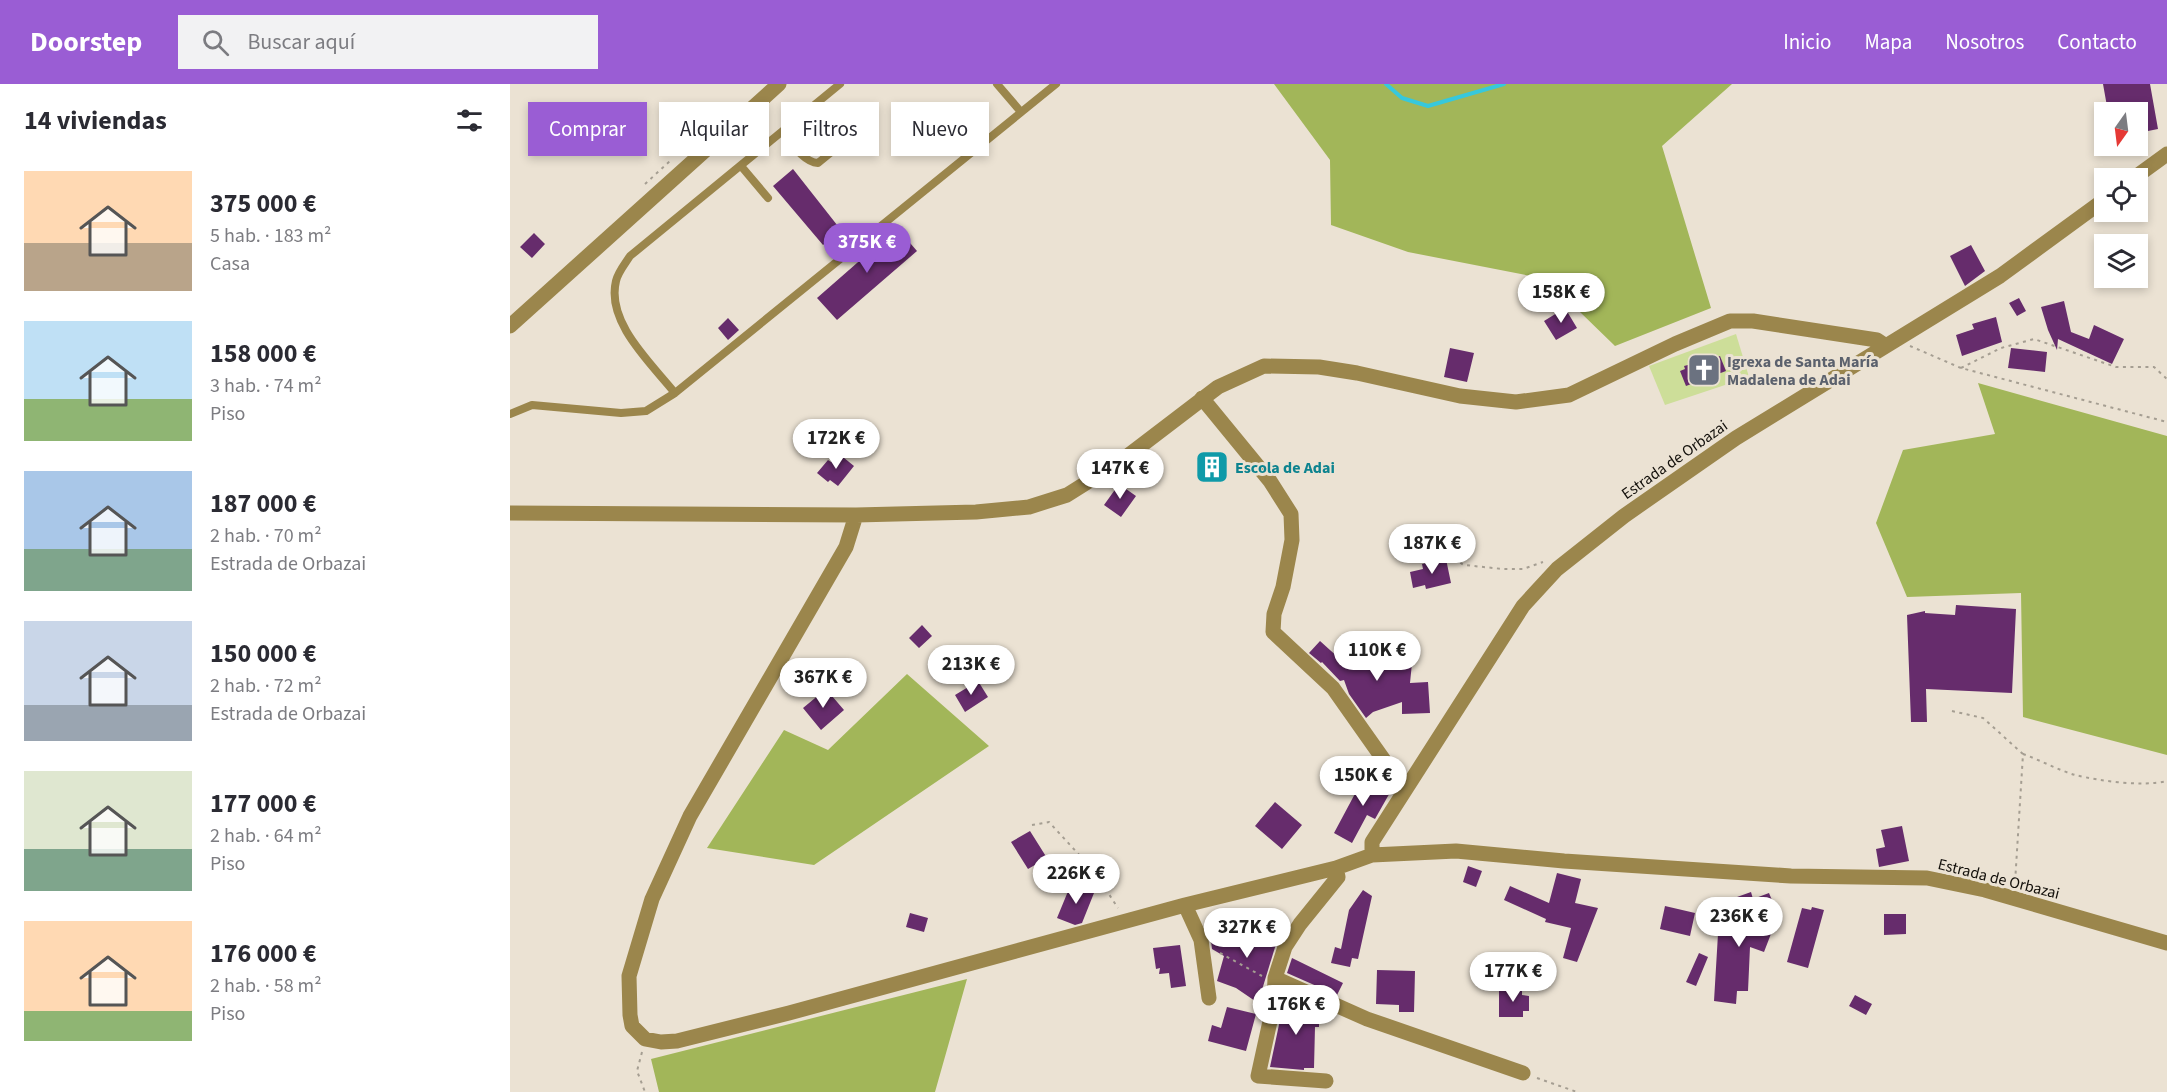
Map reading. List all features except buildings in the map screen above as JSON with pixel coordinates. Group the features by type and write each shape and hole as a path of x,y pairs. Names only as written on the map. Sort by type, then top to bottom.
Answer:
{"street":[{"path":"510,326 779,84"},
{"path":"2148,168 2167,154"},
{"name":"Estrada de Orbazai","path":"2094,207 2000,276 1736,438 1624,516 1557,569 1523,606 1372,842 1380,855 1456,852 1791,876 1927,878 1985,890 2167,943"},
{"path":"510,513 856,515 976,513 1029,507 1067,495 1121,460 1218,387 1264,366 1319,367 1460,396 1516,402 1569,395 1675,344 1730,321 1753,321 1892,343"},
{"path":"1858,337 1868,357"},
{"path":"1203,398 1270,481 1291,514 1292,540 1273,632 1333,688 1405,790"},
{"path":"856,515 846,547 690,816 652,899 629,975 632,1026 645,1039 661,1042 677,1041 789,1013 1126,920 1380,855"},
{"path":"1326,1081 1258,1076 1274,1003 1275,981 1285,947 1300,924 1338,877 1336,868"},
{"path":"1185,905 1201,940 1209,998"},
{"path":"1275,981 1367,1019 1523,1073"}],"lane":[{"path":"819,102 840,84"},
{"path":"997,84 1021,112"},
{"path":"510,414 532,405 621,413 646,411 675,393 1056,84"},
{"path":"675,393 620,324 613,301 616,278 630,256 781,134"},
{"path":"805,156 812,163 818,163 827,156"},
{"path":"741,166 768,198"}],"path":[{"path":"1961,368 2001,348 2034,339 2116,367 2154,367 2167,379"},
{"path":"1892,343 1961,368 2167,422"},
{"path":"1425,558 1447,555 1464,565 1503,569 1523,569 1559,556 1569,560"},
{"path":"1952,711 1983,718 2024,754 2074,774 2119,782 2154,784 2167,781"},
{"path":"2014,898 2024,754"},
{"path":"1032,825 1049,822 1093,870 1126,920"},
{"path":"1220,953 1275,981"},
{"path":"645,1039 637,1071 645,1092"},
{"path":"1523,1073 1577,1092"}],"green space":[{"path":"1274,84 1732,84 1662,146 1711,308 1615,346 1546,279 1408,252 1331,225 1330,160"},
{"path":"1736,334 1749,377 1665,405 1649,366"},
{"path":"1978,383 2167,436 2167,755 2023,717 2021,593 1907,597 1876,523 1903,450 1995,434"},
{"path":"907,674 989,746 814,865 707,848 784,730 828,750"},
{"path":"967,979 935,1092 659,1092 651,1059"}],"waterway":[{"path":"1386,84 1402,98 1428,106 1504,84"}],"place":[{"name":"Igrexa de Santa María Madalena de Adai","path":"1704,370"},
{"name":"Escola de Adai","path":"1212,467"}]}
